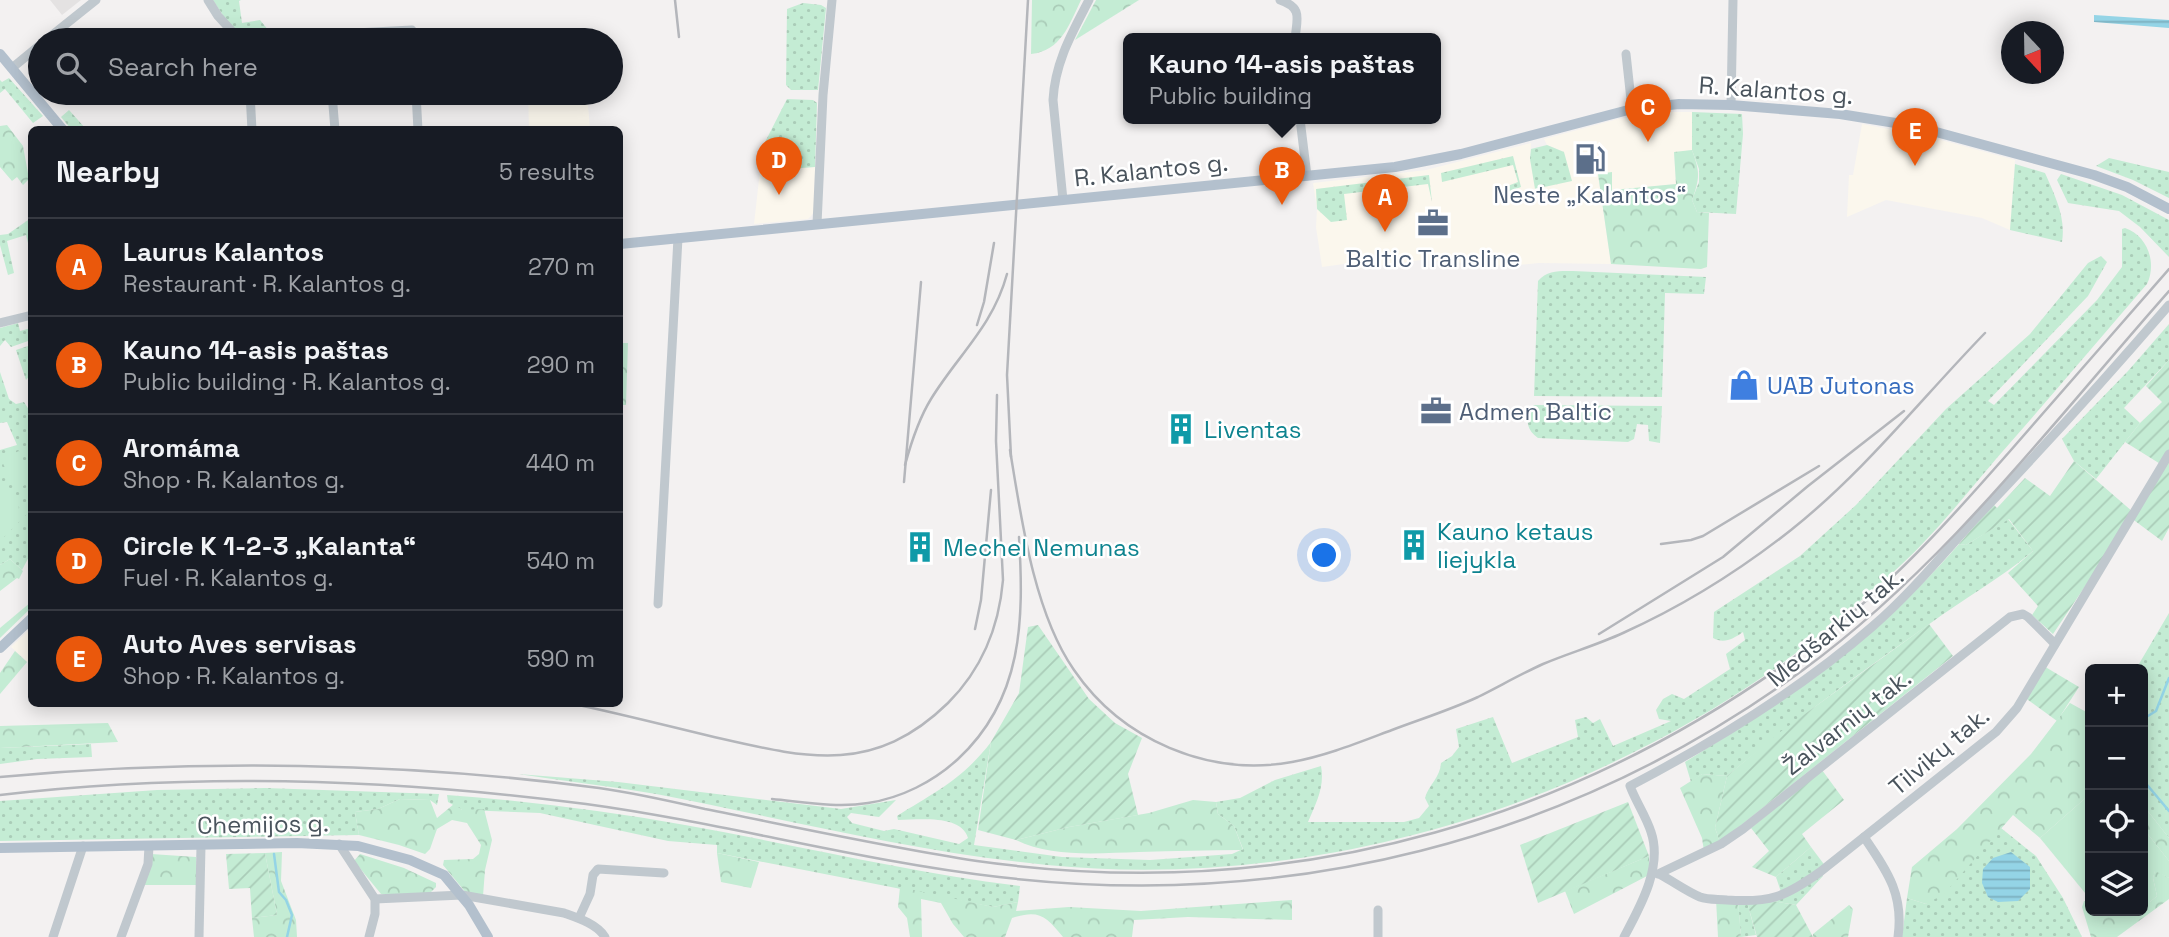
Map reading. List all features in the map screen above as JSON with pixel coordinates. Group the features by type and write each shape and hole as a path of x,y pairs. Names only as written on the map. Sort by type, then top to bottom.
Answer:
{"main road":[{"path":"0,54 28,87"},
{"name":"R. Kalantos g.","path":"623,244 1307,176 1436,160 1632,109 1679,104 1731,105 1840,114 1914,126 2094,175 2127,187 2169,209"},
{"path":"42,105 60,126"},
{"path":"0,648 28,622"},
{"name":"Chemijos g.","path":"0,848 339,844 358,846 428,867 444,875 462,895 488,937"}],"street":[{"path":"61,28 96,0"},
{"path":"208,0 228,28"},
{"path":"817,224 823,95 832,0"},
{"path":"1063,200 1054,86 1064,48 1089,0"},
{"path":"1280,0 1297,11 1295,33"},
{"path":"1731,105 1733,0"},
{"path":"1626,54 1632,109"},
{"path":"12,68 28,55"},
{"path":"251,105 252,126"},
{"path":"333,105 335,126"},
{"path":"416,105 418,126"},
{"path":"1301,124 1307,176"},
{"path":"658,604 678,238"},
{"name":"Medšarkių tak.","path":"1624,937 1657,874 1654,841 1630,786 1694,752 1776,701 1872,627 1914,589 2026,468 2169,305"},
{"path":"0,323 28,316"},
{"name":"Tilvikų tak.","path":"1657,874 1703,898 1747,902 1766,900 1799,887 1996,732 2017,708 2169,454"},
{"name":"Žalvarnių tak.","path":"1657,874 1721,844 1743,829 2010,617 2023,614 2028,617 2055,644"},
{"path":"1864,837 1894,886 1899,912 1898,937"},
{"path":"339,844 375,899 375,914 369,937"},
{"path":"53,937 83,846"},
{"path":"121,937 148,864 149,846"},
{"path":"199,937 201,846"},
{"path":"579,918 590,894 593,875 598,869 664,873"},
{"path":"375,899 462,895 564,913 579,918 602,932 605,937"},
{"path":"1378,910 1378,937"}],"shaded area":[{"path":"50,0 81,0 62,15"},
{"path":"528,105 588,105 590,126 529,126"},
{"path":"1666,112 1692,112 1692,150 1674,153 1676,184 1611,191 1598,175 1611,264 1539,263 1509,266 1421,260 1352,269 1351,263 1322,267 1313,183 1426,170 1531,143 1530,159 1536,189 1564,152 1547,145 1544,139 1618,119"},
{"path":"1862,124 1926,136 2015,160 2010,230 1982,218 1886,200 1847,217 1849,175 1853,175"},
{"path":"815,167 814,212 808,219 754,224 760,171"},
{"path":"28,631 28,662 11,647"}],"green space":[{"path":"213,0 241,0 242,23 260,20 267,28 231,28"},
{"path":"1032,0 1081,0 1068,27 1057,42 1050,48 1031,54"},
{"path":"1096,0 1139,0 1075,40"},
{"path":"803,3 826,8 818,90 791,90 786,85 787,9"},
{"path":"9,78 28,99 28,105 33,105 43,116 33,123 5,89 0,93 0,80 2,82"},
{"path":"787,99 813,100 817,103 815,167 760,171 763,146"},
{"path":"69,110 83,126 68,126 61,117"},
{"path":"1692,112 1742,114 1743,134 1736,214 1697,212 1692,200 1699,182 1699,169 1692,150"},
{"path":"7,125 23,146 28,180 23,185 17,177 12,181 0,167 0,126"},
{"path":"1547,145 1564,152 1572,181 1535,189 1531,149"},
{"path":"1692,150 1698,175 1692,200 1697,212 1709,213 1707,267 1701,269 1611,264 1598,174 1612,172 1612,190 1676,184 1674,152"},
{"path":"1513,156 1521,187 1507,192 1505,187 1518,182 1513,165 1442,182 1441,173"},
{"path":"2109,158 2169,172 2169,198 2096,166"},
{"path":"2015,164 2045,173 2061,215 2062,242 2010,230"},
{"path":"2061,174 2122,195 2169,220 2169,257 2140,227 2119,211 2068,203 2057,180"},
{"path":"1429,175 1432,202 1428,184 1344,194 1347,220 1331,222 1317,209 1316,189"},
{"path":"28,220 28,243 26,235 7,241 14,273 8,275 0,235 8,234"},
{"path":"2125,228 2140,237 2148,251 2151,268 2147,284 1945,519 1904,562 1799,651 1687,724 1602,767 1514,803 1424,832 1331,853 1236,866 1142,870 1047,865 949,852 656,794 518,774 618,782 841,809 896,800 879,817 851,813 847,817 852,823 884,831 894,829 959,844 968,838 964,830 957,825 927,819 898,820 897,816 959,776 991,742 974,845 1062,857 1150,860 1232,854 1243,849 1234,826 1218,814 1216,802 1240,798 1275,780 1321,766 1321,788 1308,822 1404,822 1419,818 1429,806 1425,798 1439,773 1441,763 1459,747 1456,729 1493,717 1512,763 1578,737 1575,720 1586,717 1593,723 1600,719 1613,746 1671,721 1659,719 1656,710 1663,699 1672,694 1684,699 1730,669 1726,654 1745,640 1743,632 1728,640 1713,638 1714,612 1800,556 1856,505 1946,409 2030,334 2088,263 2101,256 2107,262 2088,296 1988,401 1994,405 2097,300 2122,267 2122,229"},
{"path":"1573,271 1706,277 1704,294 1665,293 1662,397 1534,396 1538,281 1550,273"},
{"path":"18,323 20,331 28,329 28,341 11,347 5,340 0,346 0,328"},
{"path":"2169,324 2169,360 2124,408 2140,423 2096,479 2074,461 2062,439"},
{"path":"623,343 628,343 626,405 623,405"},
{"path":"28,346 26,380 16,350"},
{"path":"2169,360 2169,528 2162,541 2131,518 2053,634 2032,615 2038,606 2008,573 2033,551 2009,519 1966,545 1959,544 1993,504 1997,508 2025,478 2050,496 2074,461 2133,512 2162,465 2125,442 2162,402 2146,386"},
{"path":"0,372 9,399 16,404 24,402 28,408 28,559 22,570 10,559 0,565 0,450 17,445 7,422 0,423"},
{"path":"1534,405 1662,406 1660,443 1649,441 1648,425 1637,424 1634,439 1628,442 1538,438 1528,422 1529,409"},
{"path":"19,451 28,474 28,484 15,490 1,459"},
{"path":"0,483 15,494 19,512 23,510 27,514 0,541"},
{"path":"2008,519 2033,551 1852,680 1727,776 1702,774 1691,782 1685,762 1759,715 1831,664 1929,577 1959,544 1966,545"},
{"path":"10,559 23,571 19,579 0,591 0,565"},
{"path":"28,605 28,611 0,638 0,628"},
{"path":"2169,613 2169,838 2148,811 2148,664 2139,664"},
{"path":"1929,624 1953,656 1720,842 1715,828 1727,776 1776,735"},
{"path":"1038,625 1089,699 1115,723 1142,738 1128,774 1138,815 1016,840 978,830 991,742 1019,693 1028,627"},
{"path":"15,651 27,662 0,694 0,673"},
{"path":"2042,665 2079,687 2057,721 2024,697"},
{"path":"2070,703 2085,711 2085,798 2040,838 2013,815 1944,894 1926,904 1907,898 1912,867 1957,829 2031,754"},
{"path":"108,723 118,742 0,748 0,726"},
{"path":"91,744 92,757 37,759 0,764 0,748"},
{"path":"1822,770 1844,800 1802,834 1811,847 1776,877 1752,867 1769,851 1751,828"},
{"path":"1702,774 1727,776 1715,828 1720,842 1704,851 1702,838 1680,788"},
{"path":"265,788 439,794 437,805 430,800 400,799 378,809 355,812 359,835 0,841 0,801 157,790"},
{"path":"447,795 626,815 852,858 1020,886 1018,902 993,907 717,853 717,845 668,841 540,813 462,810 448,802"},
{"path":"2085,798 2085,893 2040,838"},
{"path":"400,799 430,800 437,818 454,804 462,810 484,809 492,840 485,870 483,896 467,894 443,865 444,860 473,859 479,854 481,845 467,823 452,820 437,829 430,849 425,854 359,835 355,812 378,809"},
{"path":"1193,800 1216,802 1218,814 1234,826 1243,850 1076,853 1045,850 1016,840 1069,827 1149,813"},
{"path":"1628,802 1649,856 1538,903 1520,845"},
{"path":"2148,811 2169,838 2169,861 2148,834"},
{"path":"2001,828 2036,856 2063,898 2082,937 1902,937 1907,898 1926,904"},
{"path":"2148,834 2169,861 2169,878 2155,871 2153,878 2157,896 2150,902"},
{"path":"1811,847 1826,867 1820,872 1823,876 1796,905 1766,900 1782,895 1776,877"},
{"path":"282,852 281,881 296,920 297,937 254,937 252,918 277,915 265,853"},
{"path":"265,853 277,915 252,918 250,888 229,889 226,854"},
{"path":"717,853 759,862 751,888 721,882"},
{"path":"151,854 196,857 197,885 144,885"},
{"path":"360,854 404,868 436,883 436,887 429,894 381,894 354,861"},
{"path":"1649,856 1649,875 1574,914 1565,891"},
{"path":"2155,870 2169,878 2169,899 2148,914 2148,902 2157,896 2153,878"},
{"path":"900,887 993,907 1018,902 1016,911 1069,907 1141,911 1292,900 1292,920 1188,917 1134,920 1132,937 1063,937 1047,919 1029,914 1012,918 1005,937 964,937 941,903 921,899 922,937 910,937 907,918 898,907"},
{"path":"1716,899 1738,900 1741,937 1718,937"},
{"path":"1766,900 1796,905 1813,937 1757,937 1747,902"},
{"path":"1738,901 1747,902 1756,935 1741,937"},
{"path":"2084,901 2085,916 2146,916 2117,937 2091,937 2082,907"},
{"path":"1849,905 1853,909 1848,937 1813,937 1813,934"}],"water":[{"path":"2094,15 2169,20 2169,28 2094,22"},
{"path":"2011,852 2030,867 2030,889 2018,901 1998,902 1988,897 1982,883 1983,869 1993,858"}],"waterway":[{"path":"2148,716 2156,711 2169,678"},
{"path":"2148,786 2169,811"},
{"path":"274,854 279,892 286,900 292,915 287,937"}],"railway":[{"path":"675,0 679,37"},
{"path":"1011,457 1007,375 1028,0"},
{"path":"977,325 984,302 994,243"},
{"path":"0,777 149,767 300,766 375,768 525,779 652,797 977,861 1095,872 1211,870 1325,857 1435,832 1542,796 1646,749 1746,690 1842,621 1888,582 1951,517 2169,269"},
{"path":"905,465 926,407 984,325 1007,274"},
{"path":"904,482 921,282"},
{"path":"0,795 146,783 219,781 367,784 440,789 513,795 638,812 947,870 999,877 1107,885 1213,883 1318,872 1421,851 1521,820 1618,780 1713,730 1803,670 1855,629 1951,539 2040,441 2169,291"},
{"path":"1010,450 1039,593 1060,647 1094,695 1116,716 1142,734 1199,758 1229,764 1292,762 1343,748 1467,702 1543,664 1645,623 1710,587 1771,545 1818,508 1868,460 1985,333"},
{"path":"587,707 747,745 809,755 865,751 893,742 920,726 948,703 970,676 987,646 998,614 1003,580 996,441 997,395"},
{"path":"1599,634 1723,557 1904,411"},
{"path":"1661,544 1703,536 1819,466"},
{"path":"975,629 981,600 991,490"},
{"path":"772,799 844,805 880,801 916,788 958,759 979,736 996,711 1015,657 1021,598 1019,537"}],"place":[{"name":"Aromáma","path":"1648,142"},
{"name":"Neste „Kalantos“","path":"1590,159"},
{"name":"Auto Aves servisas","path":"1915,166"},
{"name":"Circle K 1-2-3 „Kalanta“","path":"779,195"},
{"name":"Kauno 14-asis paštas","path":"1282,205"},
{"name":"Baltic Transline","path":"1433,223"},
{"name":"Laurus Kalantos","path":"1385,232"},
{"name":"UAB Jutonas","path":"1744,385"},
{"name":"Admen Baltic","path":"1436,411"},
{"name":"Liventas","path":"1181,429"},
{"name":"Kauno ketaus liejykla","path":"1414,545"},
{"name":"Mechel Nemunas","path":"920,547"}]}
